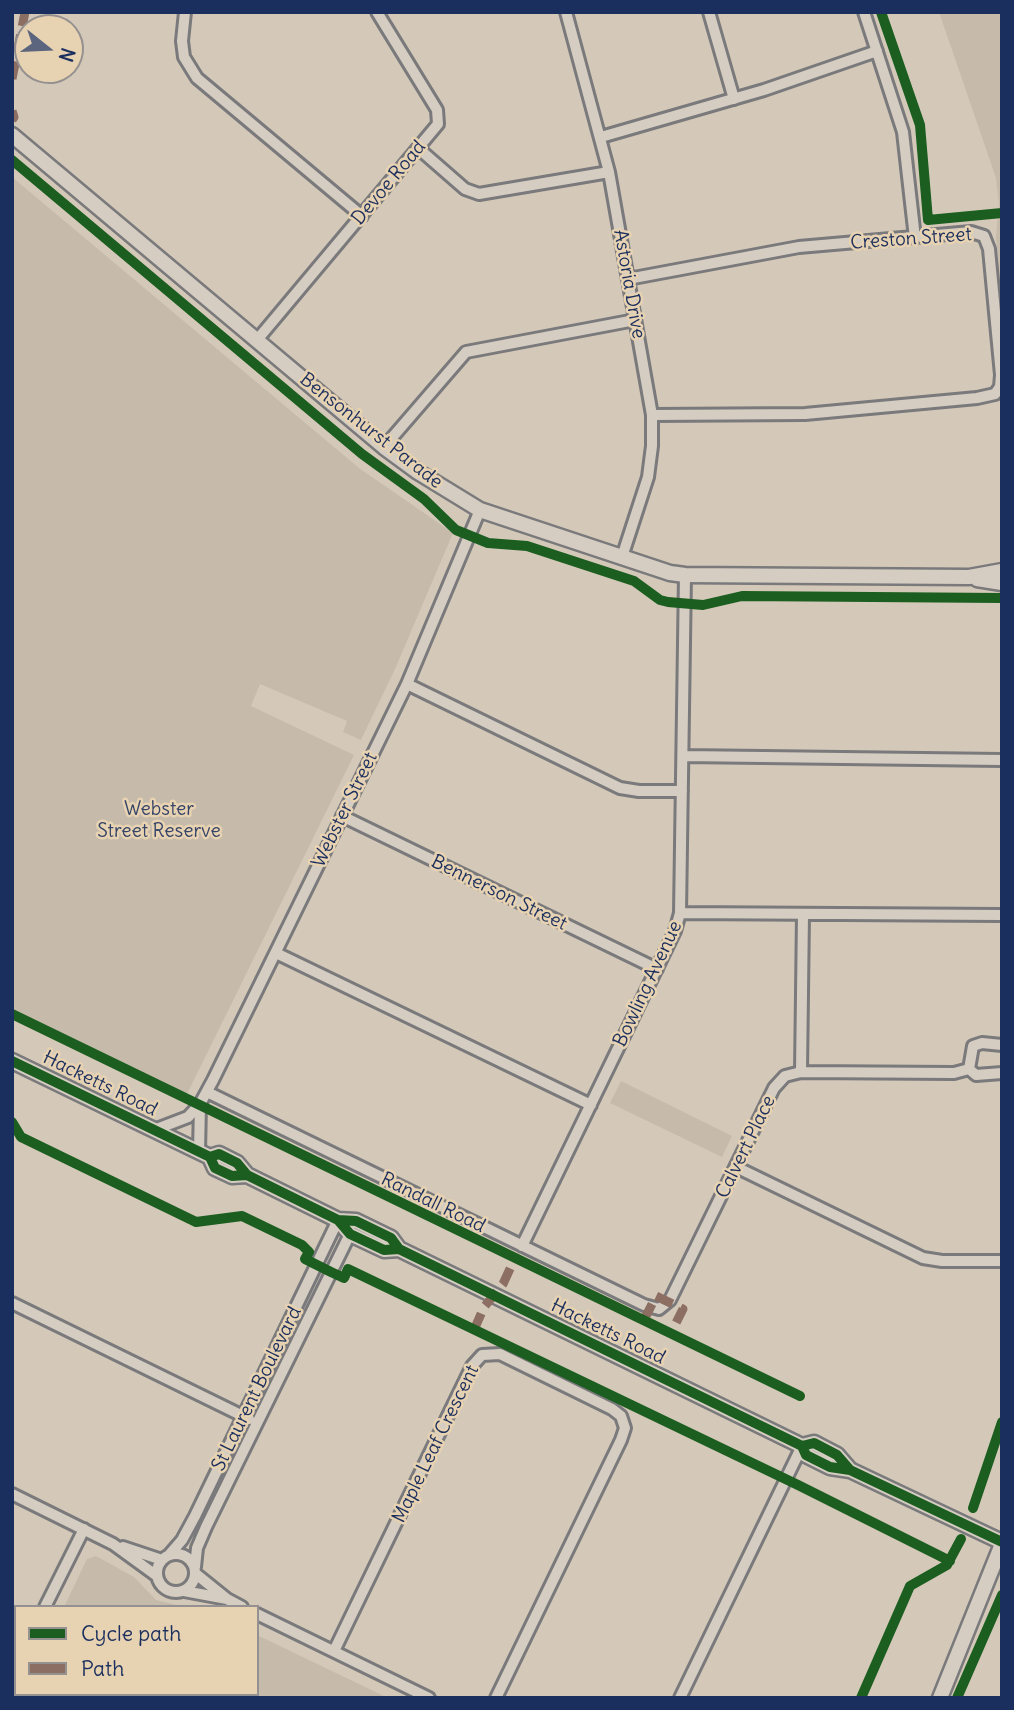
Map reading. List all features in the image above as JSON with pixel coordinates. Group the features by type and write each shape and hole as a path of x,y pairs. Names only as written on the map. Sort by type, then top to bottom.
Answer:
{"street":[{"path":"185,12 182,41 184,57 197,78 362,216"},
{"name":"Devoe Road","path":"257,340 436,127 439,116 377,12"},
{"name":"Astoria Drive","path":"566,12 609,172 652,415 649,470 622,557"},
{"path":"709,12 734,99"},
{"path":"864,12 906,144 915,238"},
{"path":"601,137 734,99 877,51"},
{"name":"Bensonhurst Parade","path":"12,135 384,447 418,472 480,510 685,575 968,577 1002,583"},
{"path":"418,148 465,189 479,194 609,172"},
{"name":"Creston Street","path":"628,279 799,247 971,232 981,234 989,249 1001,374 1000,387 995,394 805,414 652,415"},
{"path":"384,447 466,352 635,320"},
{"name":"Webster Street","path":"155,1130 188,1117 207,1092 407,684 480,510"},
{"name":"Bensonhurst Parade","path":"968,577 1002,571"},
{"name":"Bowling Avenue","path":"522,1246 657,969 675,931 680,913 685,575"},
{"path":"407,684 620,788 682,791"},
{"path":"683,756 1002,760"},
{"name":"Bennerson Street","path":"342,816 657,969"},
{"path":"680,913 1002,915"},
{"path":"803,914 802,1072 954,1073 969,1069"},
{"path":"276,953 591,1105"},
{"path":"969,1069 973,1046 982,1043 1002,1045"},
{"name":"Hacketts Road","path":"12,1061 155,1130 208,1159 219,1154 237,1163 247,1175 353,1227 391,1238 399,1249 802,1446 814,1443 837,1455 850,1470 1002,1543"},
{"path":"969,1069 976,1075 1002,1073"},
{"name":"Calvert Place","path":"661,1308 670,1300 778,1082 790,1074 802,1072"},
{"name":"Randall Road","path":"207,1092 650,1308 661,1308"},
{"name":"Webster Street","path":"200,1104 208,1159"},
{"path":"736,1167 923,1258 942,1261 1002,1261"},
{"name":"St Laurent Boulevard","path":"165,1557 187,1532 338,1220"},
{"name":"St Laurent Boulevard","path":"195,1570 201,1537 353,1227"},
{"path":"12,1303 258,1423"},
{"name":"Maple Leaf Crescent","path":"334,1651 472,1367 482,1355 500,1354 611,1409 621,1416 625,1428 496,1698"},
{"path":"680,1698 802,1446"},
{"path":"12,1494 113,1544 157,1576"},
{"path":"47,1605 84,1529"},
{"path":"940,1698 1002,1543"},
{"path":"113,1544 165,1557 181,1554 227,1599 238,1605"},
{"path":"165,1557 156,1570 162,1587 167,1590 178,1593 184,1591 192,1584 195,1570"},
{"path":"184,1591 227,1599"},
{"path":"259,1615 428,1697"}],"green space":[{"path":"939,12 1002,12 1002,300 996,238 999,205 996,178"},
{"name":"Webster Street Reserve","path":"12,177 359,468 453,533 395,669 361,740 343,732 347,721 260,684 251,706 354,755 187,1094 12,1010"},
{"path":"621,1081 732,1136 722,1157 610,1103"},
{"path":"96,1556 134,1577 156,1600 177,1605 65,1605 87,1559"},
{"path":"259,1636 388,1698 48,1696 259,1696"}],"marked path":[{"path":"12,79 25,12"},
{"path":"12,111 12,120"},
{"path":"474,1330 484,1307 503,1284 515,1258"},
{"path":"644,1320 656,1296 683,1309 675,1325"}],"cycle path":[{"path":"881,12 920,125 928,220 1002,213"},
{"path":"12,160 362,454 424,499 456,530 488,543 527,546 634,581 660,600 668,602 703,605 742,596 1002,598"},
{"path":"12,1014 800,1396"},
{"path":"12,1061 210,1157 215,1168 232,1176 247,1175"},
{"path":"12,1122 21,1137 196,1222 242,1216 302,1245 309,1252 305,1259 331,1272 344,1278 348,1269 950,1561"},
{"path":"210,1157 219,1154 237,1163 247,1175 338,1220 350,1234 384,1250 399,1249"},
{"path":"338,1220 356,1221 391,1238 399,1249 802,1446 814,1443 837,1455 850,1470"},
{"path":"973,1508 1002,1422"},
{"path":"802,1446 806,1455 830,1467 850,1470 1002,1542"},
{"path":"861,1698 910,1586 947,1565 961,1539"},
{"path":"957,1698 1002,1595"}]}
